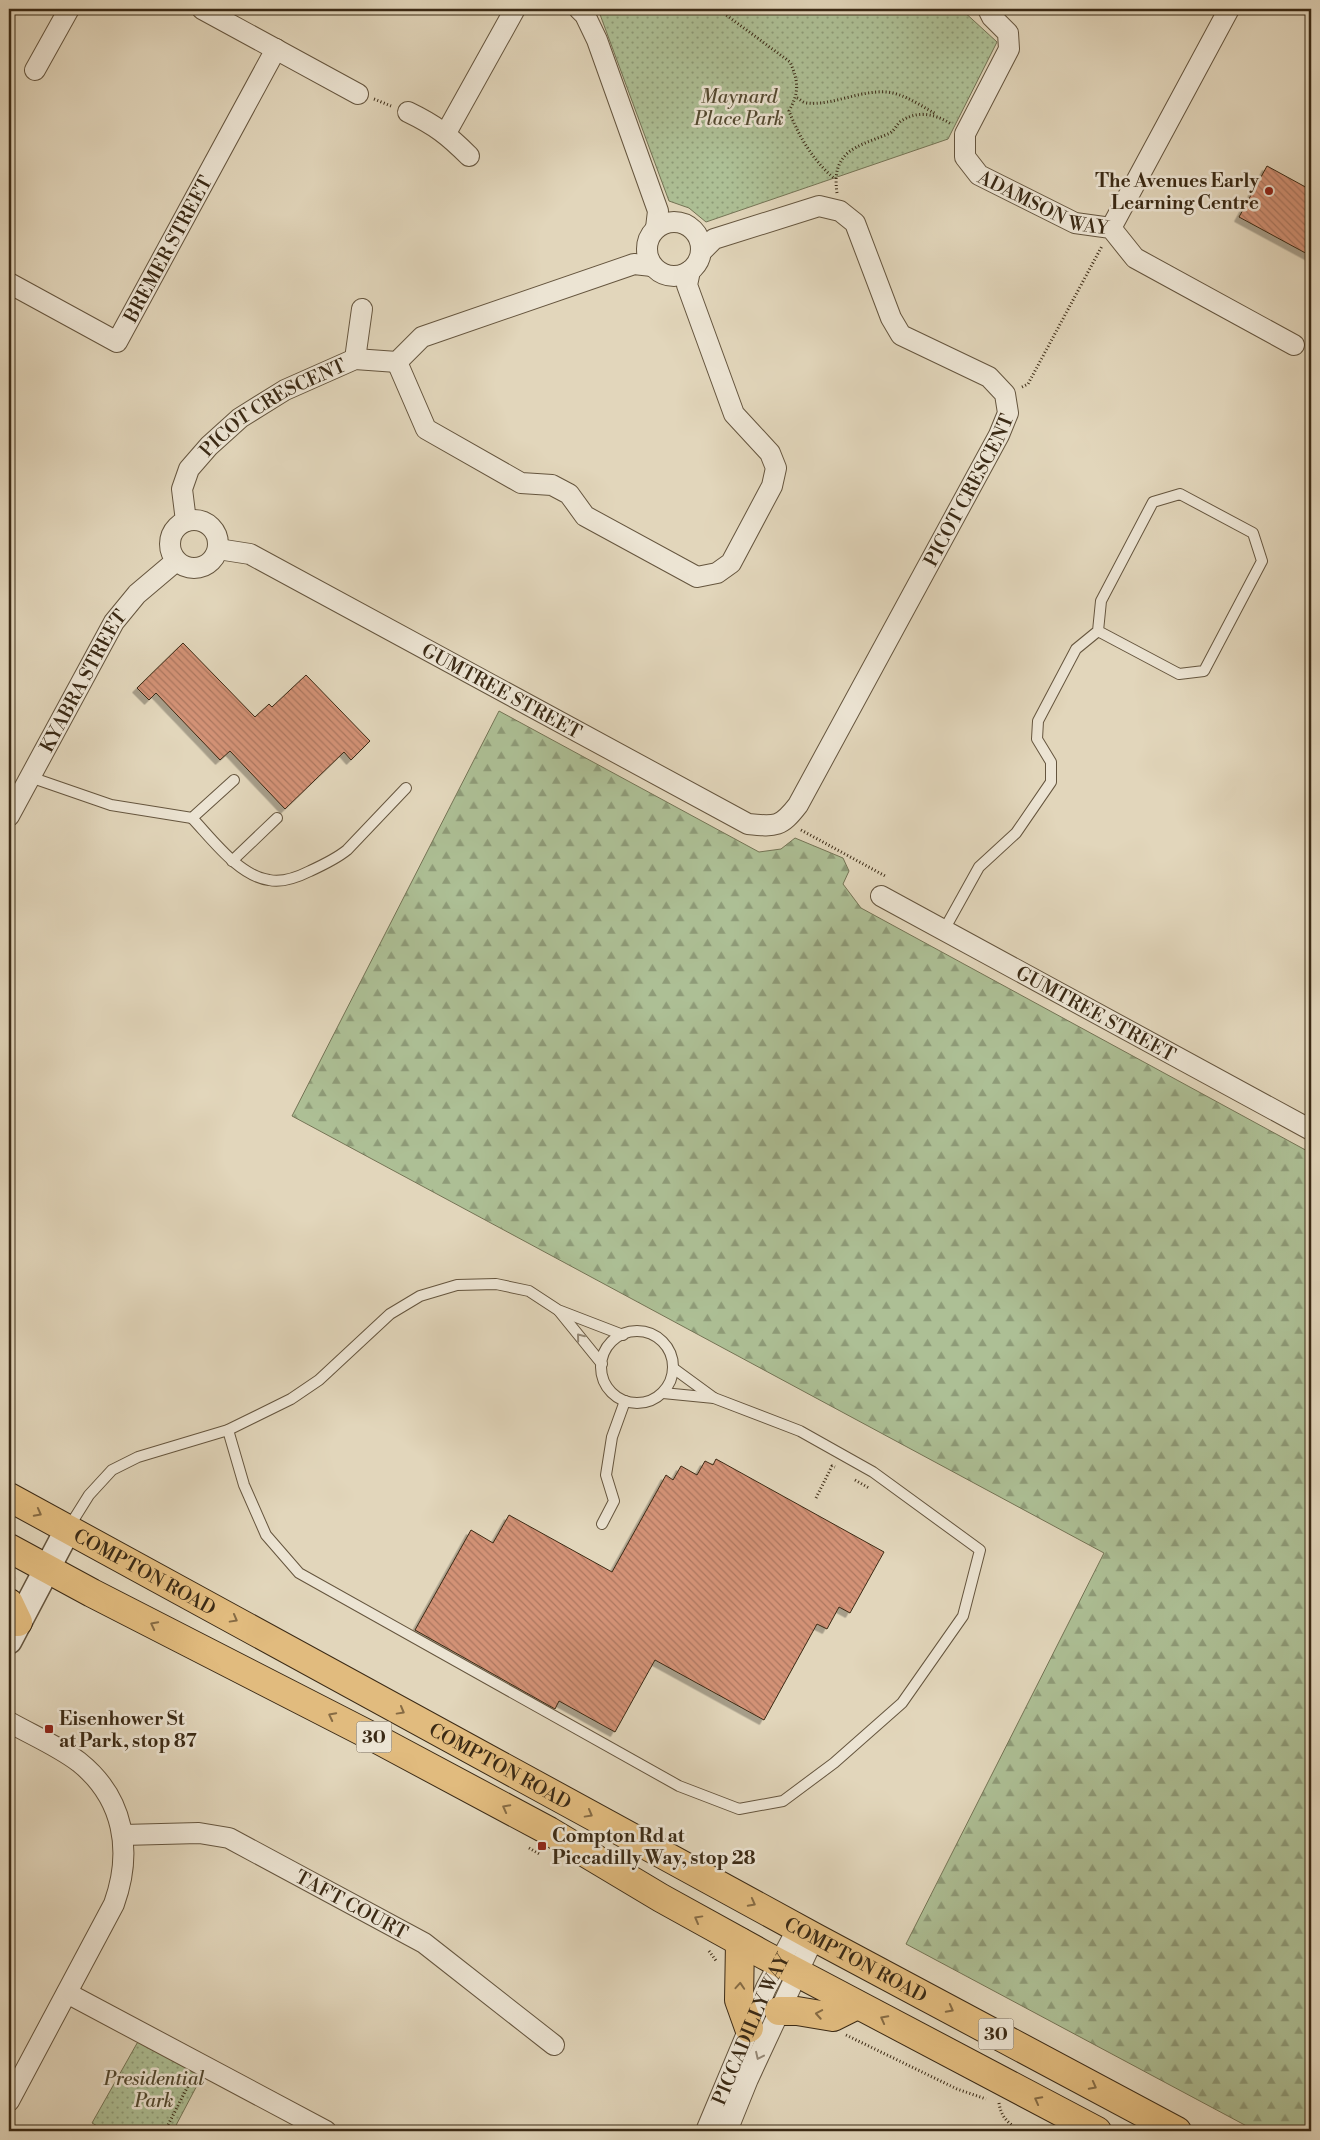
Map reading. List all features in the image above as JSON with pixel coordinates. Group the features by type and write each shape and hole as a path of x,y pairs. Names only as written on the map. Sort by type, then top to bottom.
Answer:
{"main road":[{"name":"COMPTON ROAD","path":"9,1497 806,1932 1177,2131"},
{"name":"COMPTON ROAD","path":"9,1548 437,1771 556,1835 654,1894 740,1942 1097,2131"},
{"path":"740,1942 739,2000 749,2028"},
{"path":"779,2011 797,2010 833,2017 857,2004"}],"street":[{"path":"34,70 69,9"},
{"path":"202,9 358,94"},
{"path":"446,133 515,9"},
{"path":"579,9 585,15 597,40 661,220"},
{"name":"ADAMSON WAY","path":"988,9 992,17 1008,33 1009,49 965,134 964,157 979,174 1075,223 1111,228 1135,258 1294,344"},
{"path":"1111,228 1229,9"},
{"name":"BREMER STREET","path":"9,283 117,342 276,49"},
{"path":"408,112 428,121 446,133 468,156"},
{"path":"704,242 819,206 840,211"},
{"name":"PICOT CRESCENT","path":"786,821 798,805 999,434 1008,413 1005,394 989,377 902,335 891,318 855,222 840,211"},
{"path":"661,220 686,224 704,242"},
{"path":"644,260 647,242 661,220"},
{"path":"684,278 696,266 704,242"},
{"path":"644,260 658,271 684,278"},
{"path":"644,260 422,337 397,362 426,430 521,483 552,485 569,494 585,516 697,577 717,573 730,563 772,486 776,468 770,453 734,414 684,278"},
{"path":"355,359 362,309"},
{"name":"PICOT CRESCENT","path":"186,521 182,489 190,469 209,446 240,418 285,390 355,359 397,362"},
{"path":"186,521 202,521 208,524 217,536 218,549 214,558 202,567 187,567 176,561 171,552 171,536 174,530 186,521"},
{"name":"GUMTREE STREET","path":"218,549 250,554 748,824 768,826 786,821"},
{"name":"KYABRA STREET","path":"9,816 114,622 137,594 176,561"},
{"name":"GUMTREE STREET","path":"884,887 944,930 1311,1130"},
{"path":"13,1611 46,1568 68,1529"},
{"path":"9,1722 57,1748 79,1762 91,1774 103,1788 115,1810 123,1835 125,1852 124,1871 114,1904 9,2101"},
{"name":"TAFT COURT","path":"123,1835 199,1833 229,1838 424,1943 554,2045"},
{"name":"PICCADILLY WAY","path":"706,2131 749,2028 788,1968 806,1932"},
{"name":"PICCADILLY WAY","path":"727,2131 779,2011 788,1968"},
{"path":"66,1993 326,2131"}],"lane":[{"path":"944,930 978,867 1016,833 1051,782 1051,762 1037,739 1038,721 1076,649 1098,631 1101,601 1153,502 1180,494 1253,533 1262,561 1204,671 1179,674 1098,631"},
{"path":"30,777 111,805 192,818 232,861 254,876 269,880 283,880 298,876 337,858 347,850 406,788"},
{"path":"192,818 234,780"},
{"path":"232,861 277,818"},
{"path":"68,1529 89,1495 112,1470 138,1457 228,1430 291,1399 319,1380 390,1314 420,1296 457,1285 496,1284 529,1291 558,1310 623,1334 642,1332 660,1339 671,1355 673,1368 669,1385 663,1393 646,1402 625,1401 612,1393 603,1378 602,1364 605,1352 610,1344 623,1334"},
{"path":"558,1310 602,1364"},
{"path":"228,1430 244,1485 266,1535 299,1573 680,1786 739,1809 783,1801 834,1763 902,1703 963,1616 980,1550 873,1472 840,1452 800,1431 714,1398 673,1368"},
{"path":"663,1393 714,1398"},
{"path":"602,1524 614,1501 606,1475 612,1437 625,1401"}],"path":[{"path":"718,9 790,62 794,72 797,98 789,112 796,128 821,167 835,179"},
{"path":"797,98 806,103 833,100 857,94 887,92 910,99 965,134"},
{"path":"358,94 408,112"},
{"path":"840,211 835,179 843,156 862,143 890,133 902,121 920,114 939,116"},
{"path":"1005,394 1028,384 1111,228"},
{"path":"786,821 884,887"},
{"path":"816,1498 832,1466 840,1470"},
{"path":"847,1475 877,1493"},
{"path":"9,1579 13,1611"},
{"path":"524,1845 542,1855"},
{"path":"707,1948 722,1969"},
{"path":"839,2033 852,2037 884,2055 957,2089 999,2102 1001,2113 1012,2127 1022,2131"},
{"path":"165,2131 200,2064"}],"green space":[{"name":"Maynard Place Park","path":"598,9 961,9 997,42 948,139 706,222 689,208 669,201"},
{"path":"499,711 759,852 781,849 795,838 843,858 849,871 843,884 861,908 1311,1153 1311,2131 1256,2131 906,1944 1104,1553 292,1116"},
{"name":"Presidential Park","path":"140,2038 203,2074 173,2131 106,2131 92,2123"}],"building":[{"path":"1267,166 1311,190 1311,256 1239,217"},
{"path":"183,643 255,717 269,704 272,707 306,675 370,741 351,760 344,752 285,809 230,751 220,760 156,693 149,700 137,688"},
{"path":"716,1459 884,1552 850,1613 839,1607 827,1629 817,1624 764,1720 655,1660 615,1732 559,1701 555,1709 415,1630 471,1530 493,1543 509,1515 612,1572 666,1475 673,1480 681,1466 697,1475 705,1461 713,1465"}],"place":[{"name":"The Avenues Early Learning Centre","path":"1269,191"},
{"name":"Eisenhower St at Park, stop 87","path":"49,1729"},
{"name":"Compton Rd at Piccadilly Way, stop 28","path":"542,1846"}]}
